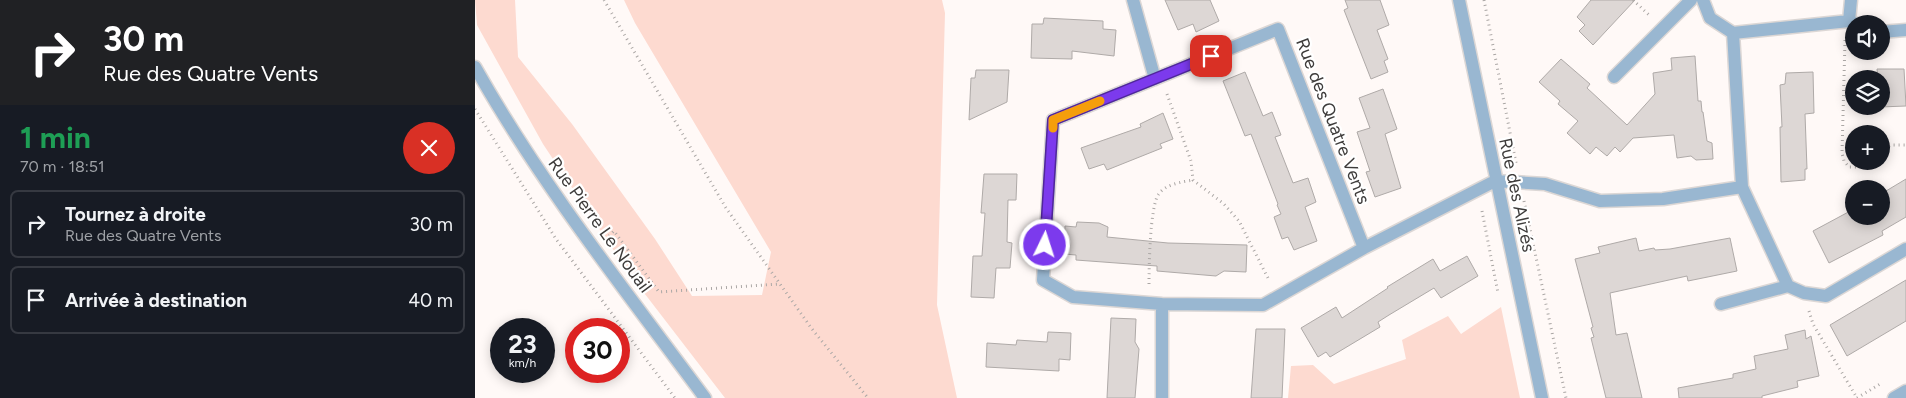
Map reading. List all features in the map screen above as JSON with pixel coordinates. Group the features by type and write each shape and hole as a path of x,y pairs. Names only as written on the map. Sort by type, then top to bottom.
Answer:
{"street":[{"path":"1133,0 1158,78"},
{"name":"Rue des Alizés","path":"1459,0 1495,182 1542,398"},
{"path":"1614,76 1691,0"},
{"path":"1703,0 1710,18 1733,33 1845,23"},
{"path":"1851,0 1852,15"},
{"name":"Rue des Quatre Vents","path":"1364,248 1278,29 1053,120 1043,280 1073,298 1162,304 1263,305 1364,248 1495,182"},
{"path":"1890,31 1906,30"},
{"path":"1733,33 1742,187 1787,286"},
{"name":"Rue Pierre Le Nouail","path":"475,67 537,167 595,251 705,398"},
{"path":"1495,182 1545,184 1600,201 1663,199 1742,187"},
{"path":"1721,304 1787,286 1804,293 1826,296 1906,249"},
{"path":"1162,304 1162,398"},
{"path":"1894,398 1906,391"}],"path":[{"path":"604,0 727,208 812,329 868,398"},
{"path":"1845,43 1843,48 1841,153 1845,163"},
{"path":"1158,78 1191,161 1193,180 1224,204 1239,221 1277,297"},
{"path":"475,109 555,238 675,398"},
{"path":"1890,146 1906,145"},
{"path":"1148,303 1152,224 1158,195 1172,184 1193,180"},
{"path":"595,251 614,231 659,292 780,284"},
{"path":"1804,293 1813,324 1857,398"}],"shaded area":[{"path":"475,0 515,0 518,57 572,124 655,239 692,296 762,295 771,252 635,23 624,0 942,0 945,13 937,305 957,398 725,398 628,272 543,144 477,25"},
{"path":"1501,307 1520,398 1288,398 1291,366 1313,365 1334,384 1406,359 1402,340 1448,316 1461,334"}],"building":[{"path":"1165,0 1210,0 1219,21 1196,32 1193,24 1178,30"},
{"path":"1345,0 1380,0 1389,25 1377,30 1388,59 1384,61 1388,72 1371,79 1344,10 1348,8"},
{"path":"1591,0 1635,0 1593,45 1579,31 1585,25 1577,17"},
{"path":"1044,18 1103,21 1103,29 1116,30 1114,56 1072,51 1072,59 1031,58 1032,24 1043,24"},
{"path":"1695,56 1698,101 1701,101 1707,141 1712,143 1713,159 1696,160 1691,156 1677,158 1674,135 1633,138 1620,152 1615,147 1607,156 1596,147 1590,154 1567,133 1578,121 1558,104 1560,101 1539,82 1561,59 1590,84 1587,88 1627,125 1655,94 1653,73 1672,70 1671,58"},
{"path":"1904,69 1906,106 1890,107 1890,70 1877,70"},
{"path":"976,70 1009,70 1007,102 969,120 971,78 975,78"},
{"path":"1245,72 1263,116 1272,112 1281,135 1275,137 1293,183 1308,178 1316,202 1305,207 1317,241 1294,250 1288,237 1282,239 1274,217 1281,214 1278,204 1251,134 1245,136 1223,81"},
{"path":"1813,72 1814,113 1805,114 1807,169 1805,169 1805,180 1781,182 1780,127 1782,127 1780,85 1785,84 1786,73"},
{"path":"1383,89 1397,129 1385,134 1401,188 1375,197 1366,172 1370,171 1357,132 1370,128 1359,98"},
{"path":"1163,113 1173,139 1160,144 1162,148 1107,170 1104,164 1089,169 1081,148 1141,127 1140,124"},
{"path":"984,174 1017,174 1016,200 1008,200 1007,242 1012,243 1010,268 996,268 994,298 971,297 973,256 982,256 985,213 981,213"},
{"path":"1906,179 1906,217 1882,231 1883,235 1829,263 1813,231 1845,214 1845,225 1890,225 1890,189"},
{"path":"1077,222 1099,223 1108,227 1107,237 1168,243 1247,245 1246,272 1224,271 1216,276 1157,271 1157,266 1076,260 1076,255 1064,254 1065,226 1076,227"},
{"path":"1636,238 1639,251 1654,248 1655,250 1670,249 1730,238 1737,271 1688,281 1687,276 1610,293 1616,335 1627,333 1642,398 1606,398 1591,338 1594,337 1591,328 1593,327 1575,259 1600,253 1598,247"},
{"path":"1467,256 1478,276 1441,298 1434,288 1378,322 1380,327 1330,357 1326,352 1318,357 1301,328 1336,307 1342,318 1387,287 1433,259 1440,271"},
{"path":"1906,280 1906,321 1847,356 1830,325"},
{"path":"1111,318 1136,319 1135,342 1139,349 1135,398 1107,398"},
{"path":"1256,329 1285,329 1282,398 1251,398"},
{"path":"1805,330 1806,339 1811,336 1819,376 1797,381 1798,387 1762,396 1762,398 1679,398 1678,388 1733,378 1733,374 1756,369 1754,356 1788,349 1785,335"},
{"path":"1048,332 1071,333 1070,360 1059,359 1059,371 986,367 987,343 1016,345 1017,340 1047,342"}],"slow traffic":[{"path":"1053,128 1053,120 1100,101"}],"route":[{"path":"1045,245 1053,120 1211,56"}]}
